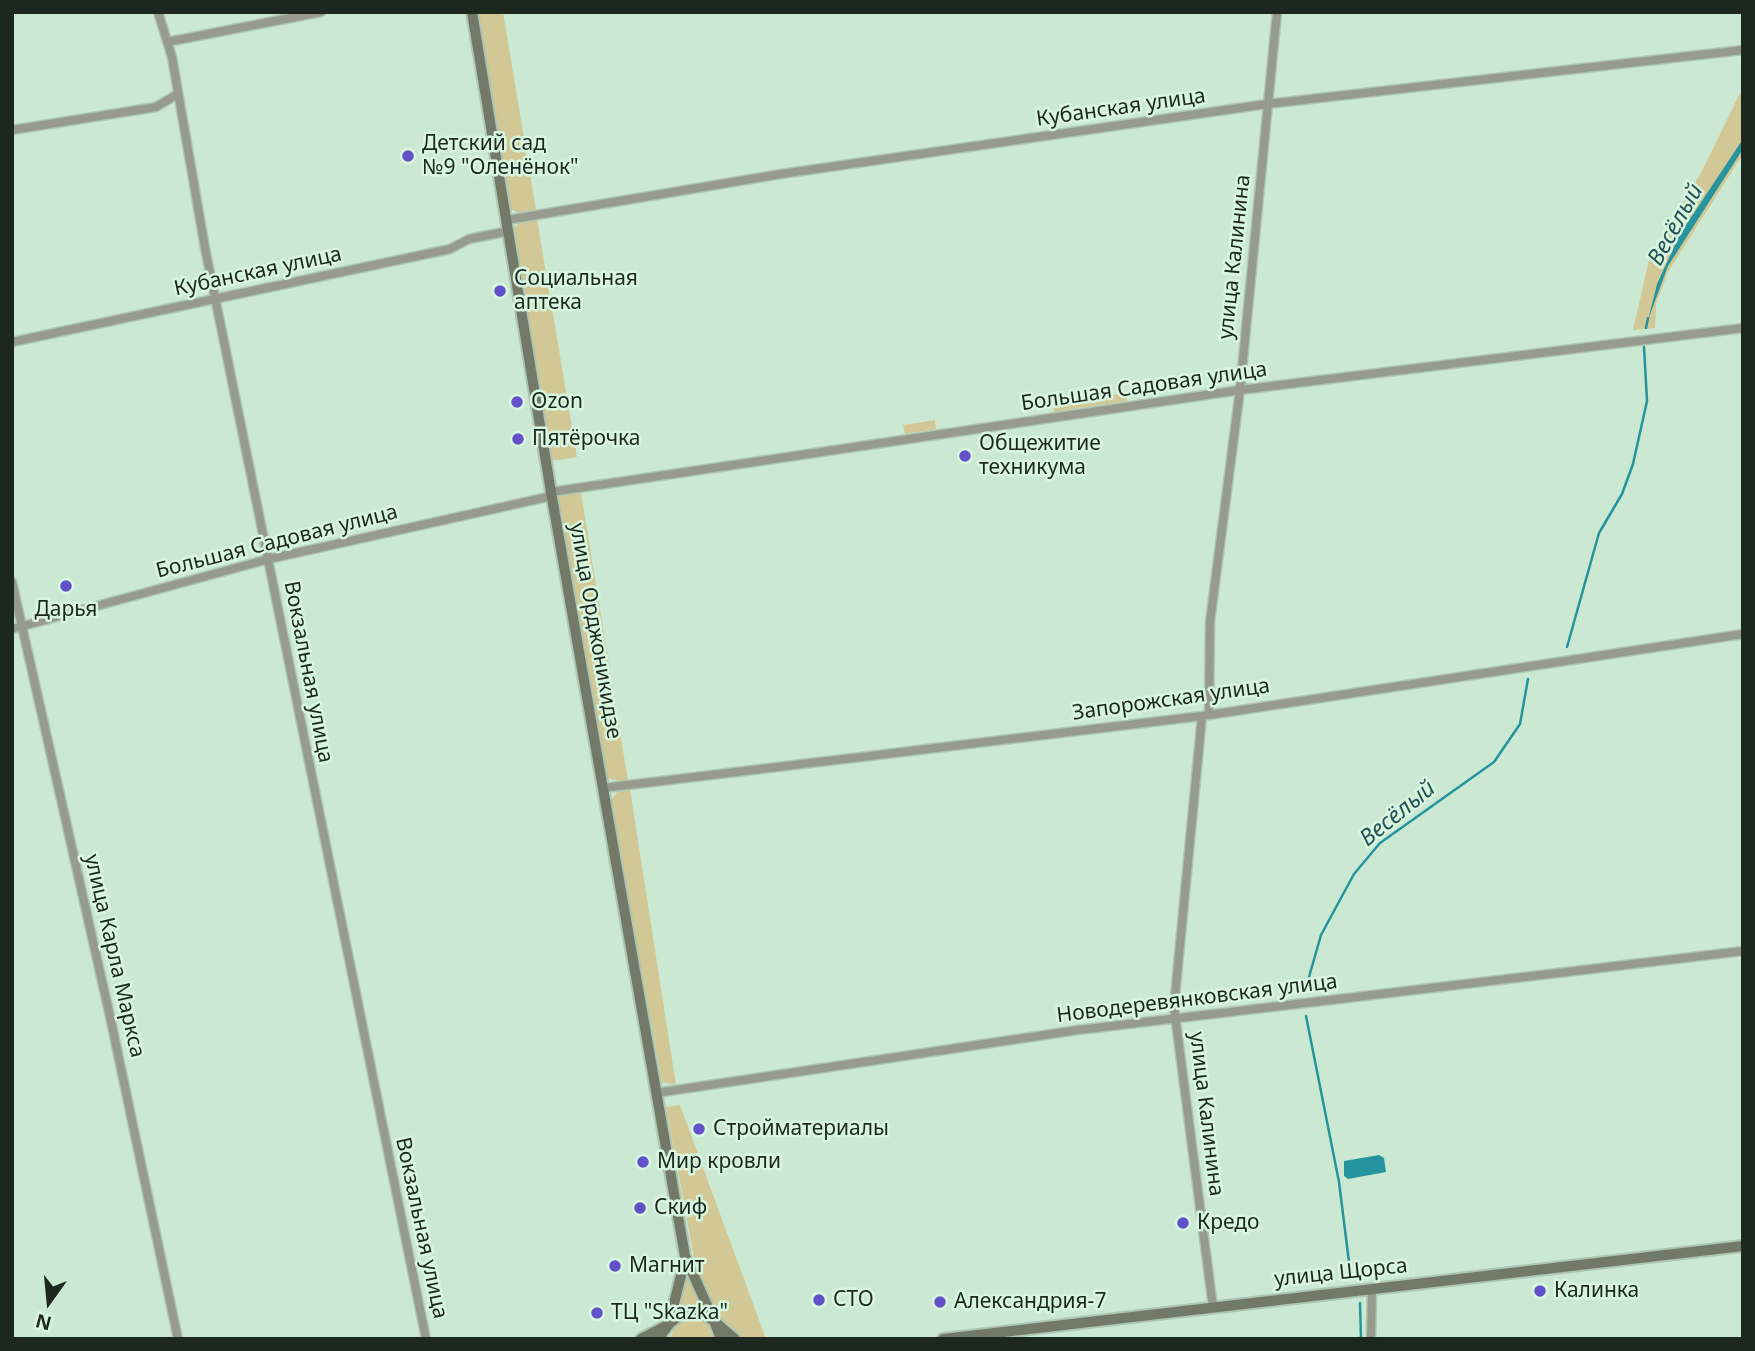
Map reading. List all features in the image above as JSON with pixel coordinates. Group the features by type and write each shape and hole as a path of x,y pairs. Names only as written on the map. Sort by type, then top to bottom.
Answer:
{"main road":[{"name":"улица Орджоникидзе","path":"472,12 551,494 685,1256"},
{"name":"улица Щорса","path":"943,1339 1743,1246"},
{"path":"685,1256 721,1339"},
{"path":"664,1339 685,1256"},
{"path":"658,1339 677,1316 692,1311 704,1313 736,1339"},
{"path":"642,1339 669,1324"}],"street":[{"name":"Вокзальная улица","path":"158,12 167,42 216,299 426,1339"},
{"path":"167,42 321,12"},
{"name":"улица Калинина","path":"1213,1307 1174,998 1205,715 1210,622 1240,390 1276,12"},
{"name":"Кубанская улица","path":"12,342 450,249 508,225 781,174 1267,104 1743,50"},
{"path":"12,130 156,107 176,95"},
{"name":"Большая Садовая улица","path":"12,629 269,559 551,494 1240,390 1743,328"},
{"name":"улица Карла Маркса","path":"12,582 111,1021 178,1339"},
{"name":"Запорожская улица","path":"603,788 1205,715 1743,634"},
{"name":"Новодеревянковская улица","path":"656,1093 1176,1019 1743,951"},
{"path":"1371,1339 1372,1289"}],"shaded area":[{"path":"477,12 503,12 536,210 517,213 510,208"},
{"path":"1743,87 1743,154 1668,272 1656,304 1655,328 1633,330 1649,260 1702,171"},
{"path":"537,219 577,457 552,461 514,229 519,222"},
{"path":"1125,393 1127,401 1054,412 1053,403"},
{"path":"935,420 936,429 905,434 903,425"},
{"path":"581,493 628,781 624,782 607,778 558,496"},
{"path":"630,789 676,1085 662,1082 611,800 618,791"},
{"path":"680,1105 766,1339 742,1339 731,1330 715,1313 698,1279 666,1107"},
{"path":"687,1272 702,1306 678,1309"},
{"path":"691,1317 708,1324 714,1339 670,1339 675,1325"}],"water":[{"path":"1743,139 1743,149 1668,266 1648,320 1657,284 1680,234"},
{"path":"1379,1155 1384,1158 1386,1172 1348,1179 1344,1176 1344,1161"}],"waterway":[{"name":"Весёлый","path":"1646,328 1648,318"},
{"name":"Весёлый","path":"1567,647 1599,533 1622,494 1633,464 1647,401 1644,347"},
{"name":"Весёлый","path":"1305,991 1321,935 1354,874 1380,843 1494,762 1520,724 1528,679"},
{"name":"Весёлый","path":"1306,1016 1339,1182 1351,1278"},
{"name":"Весёлый","path":"1360,1303 1361,1339"}],"place":[{"name":"Детский сад №9 \"Оленёнок\"","path":"408,156"},
{"name":"Социальная аптека","path":"500,291"},
{"name":"Ozon","path":"517,402"},
{"name":"Пятёрочка","path":"518,439"},
{"name":"Общежитие техникума","path":"965,456"},
{"name":"Дарья","path":"66,586"},
{"name":"Стройматериалы","path":"699,1129"},
{"name":"Мир кровли","path":"643,1162"},
{"name":"Скиф","path":"640,1208"},
{"name":"Кредо","path":"1183,1223"},
{"name":"Магнит","path":"615,1266"},
{"name":"Калинка","path":"1540,1291"},
{"name":"СТО","path":"819,1300"},
{"name":"Александрия-7","path":"940,1302"},
{"name":"ТЦ \"Skazka\"","path":"597,1313"}]}
